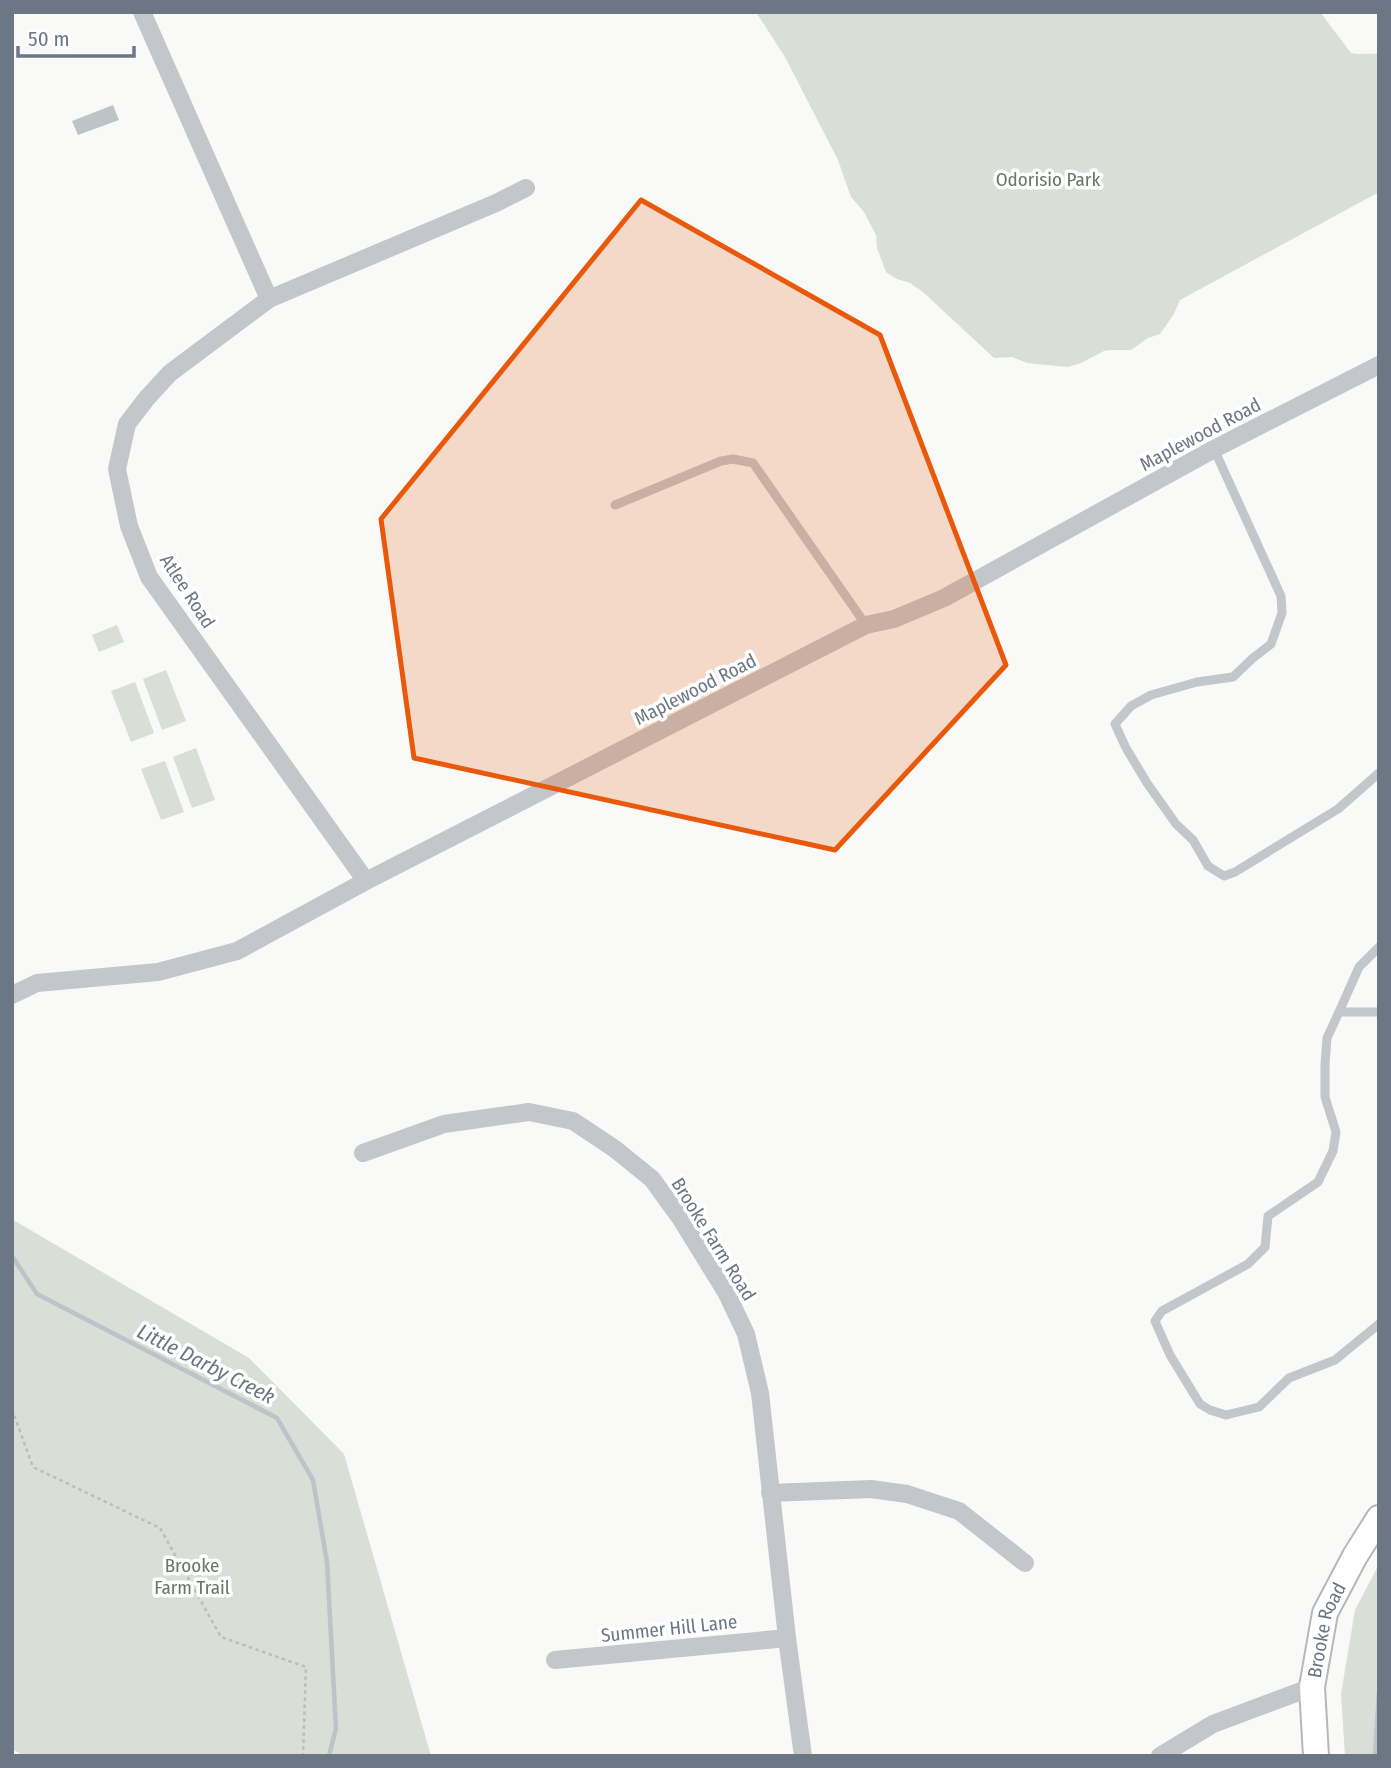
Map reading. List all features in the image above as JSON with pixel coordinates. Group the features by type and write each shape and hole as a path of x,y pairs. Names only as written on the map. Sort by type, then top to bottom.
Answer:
{"main road":[{"name":"Brooke Road","path":"1316,1756 1312,1687 1325,1614 1355,1556 1379,1518"}],"street":[{"path":"142,12 269,299"},
{"name":"Atlee Road","path":"366,881 149,577 130,526 117,469 127,424 170,373 269,299 526,188"},
{"name":"Maplewood Road","path":"12,995 37,983 158,972 237,951 366,881 866,625 894,619 944,598 1214,449 1379,365"},
{"name":"Brooke Farm Road","path":"363,1153 444,1125 529,1112 573,1121 615,1149 652,1179 681,1219 726,1292 746,1334 760,1392 803,1756"},
{"path":"770,1493 872,1489 907,1493 959,1511 1025,1563"},
{"name":"Summer Hill Lane","path":"555,1660 787,1638"},
{"path":"1160,1756 1213,1724 1312,1687"}],"lane":[{"path":"1214,449 1281,596 1282,613 1271,644 1233,677 1197,682 1151,695 1131,706 1115,724 1126,748 1146,783 1176,824 1193,840 1208,866 1224,876 1236,872 1338,809 1379,773"},
{"path":"615,505 721,461 733,459 753,463 866,625"},
{"path":"1379,947 1359,967 1327,1038 1325,1097 1336,1132 1334,1151 1318,1182 1269,1216 1265,1247 1248,1264 1162,1311 1155,1321 1170,1355 1200,1404 1226,1415 1259,1407 1289,1378 1335,1360 1379,1324"},
{"path":"1339,1012 1379,1012"}],"path":[{"path":"12,1409 33,1467 160,1528 221,1637 306,1667 303,1756"}],"highlighted area":[{"path":"641,200 880,335 1006,665 835,850 414,758 381,519"}],"green space":[{"name":"Odorisio Park","path":"756,12 1320,12 1351,53 1379,54 1379,192 1180,300 1160,334 1148,338 1131,350 1104,351 1068,367 1027,363 1012,357 994,358 923,292 886,272 877,248 876,235 864,212 851,197 838,160 785,57"},
{"path":"117,625 124,642 99,652 92,635"},
{"path":"166,670 186,721 162,730 143,679"},
{"path":"135,682 154,733 131,742 111,691"},
{"path":"196,748 215,800 192,808 173,757"},
{"path":"165,761 184,812 161,820 141,769"},
{"name":"Brooke Farm Trail","path":"15,1221 249,1358 344,1454 431,1756 24,1756 12,1749 12,1222"},
{"path":"1379,1564 1379,1756 1345,1756 1341,1694 1355,1610"}],"shaded area":[{"path":"113,105 119,120 78,135 72,121"}],"pier":[{"path":"24,850 29,887 12,891 12,851"}],"waterway":[{"name":"Little Darby Creek","path":"12,1256 37,1294 277,1418 313,1480 327,1562 336,1728 329,1756"},
{"path":"1375,1756 1379,1692"}]}
